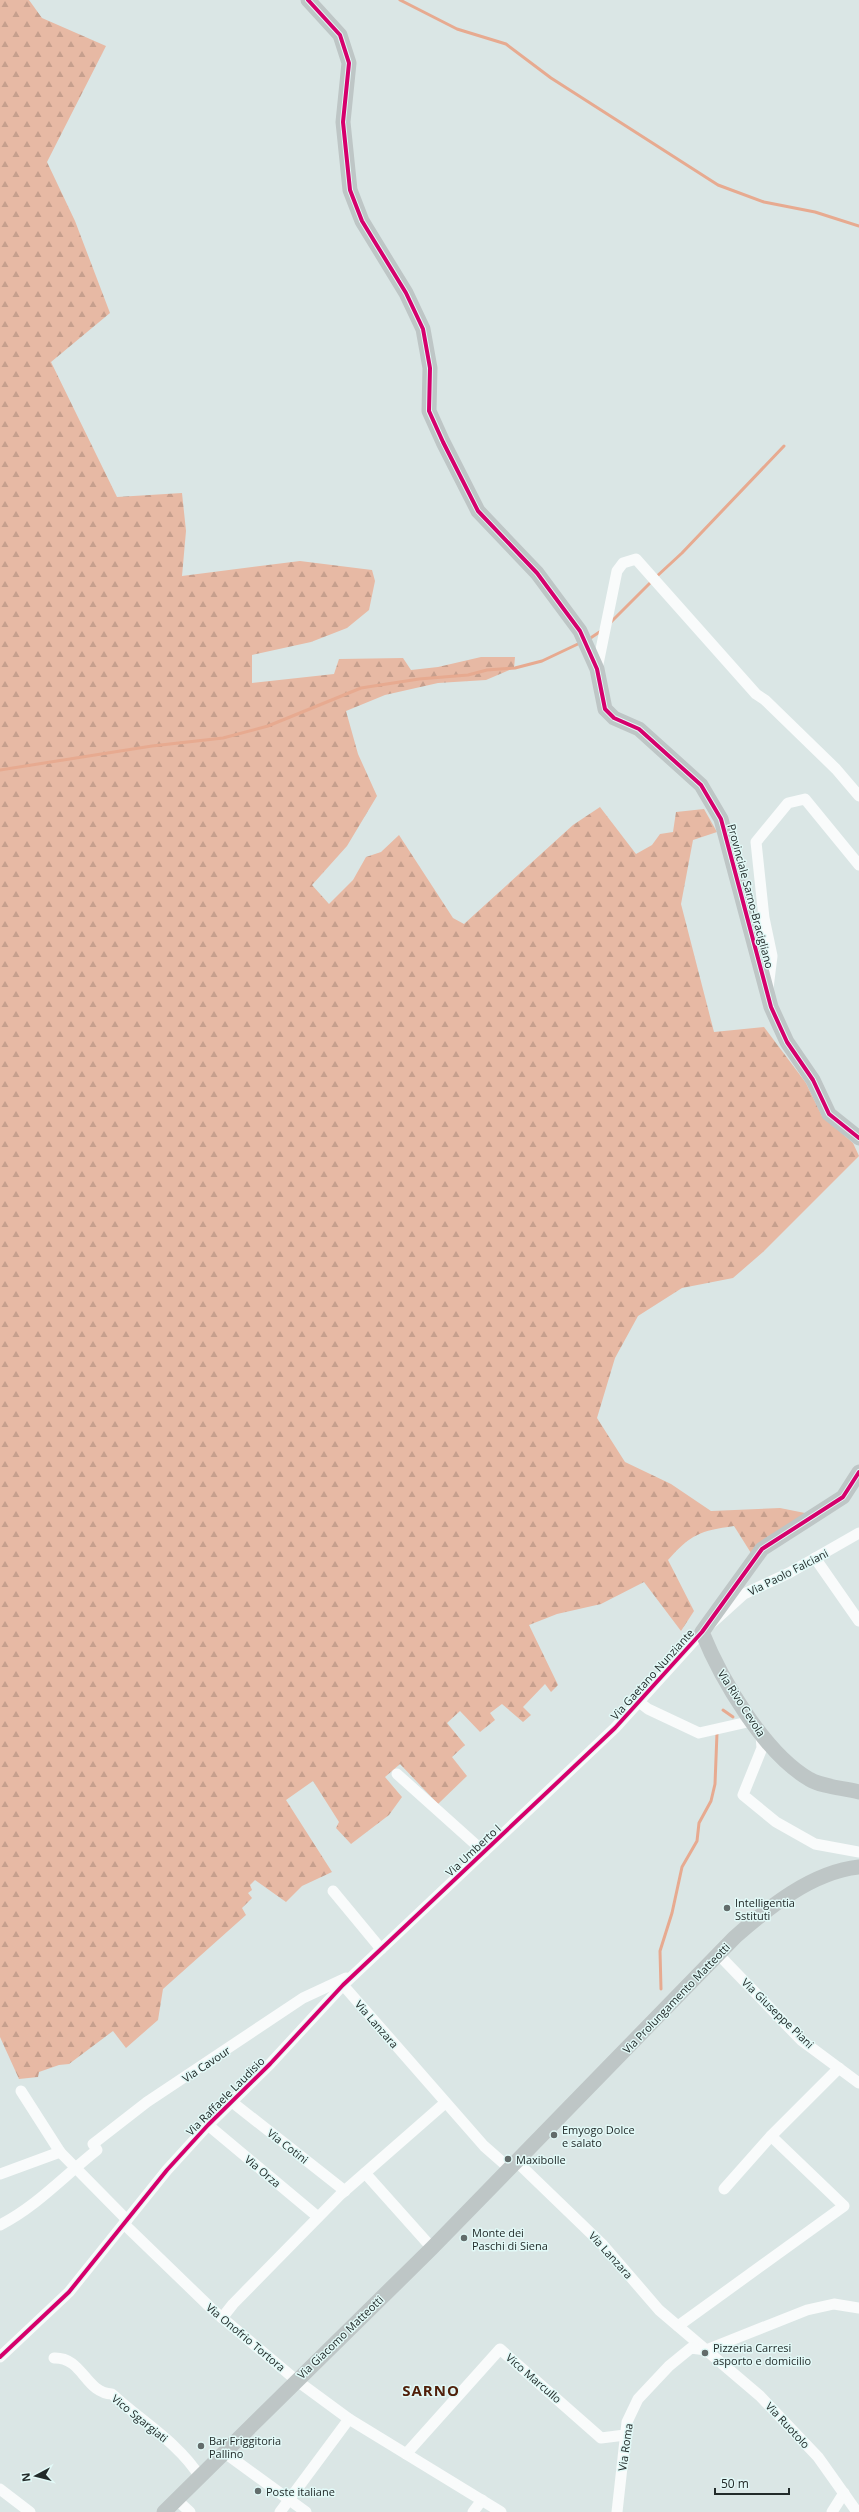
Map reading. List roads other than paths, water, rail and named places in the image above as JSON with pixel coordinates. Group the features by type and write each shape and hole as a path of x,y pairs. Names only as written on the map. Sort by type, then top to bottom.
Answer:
{"street":[{"name":"Provinciale Sarno-Bracigliano","path":"308,0 340,35 349,63 343,122 350,190 362,221 406,293 424,329 430,368 429,411 478,511 537,573 585,641 596,669 605,709 614,718 639,728 701,785 721,819 768,994 787,1042 813,1080 829,1114 859,1138"},
{"path":"596,669 617,571 623,563 636,559 756,694 765,700 836,768 859,796"},
{"path":"768,994 772,956 764,918 756,842 788,802 805,799 859,865"},
{"path":"702,1632 762,1549 843,1497 859,1472"},
{"name":"Via Paolo Falciani","path":"702,1632 744,1594 859,1534"},
{"path":"815,1558 859,1621"},
{"name":"Via Gaetano Nunziante","path":"615,1728 702,1632"},
{"name":"Via Rivo Cevola","path":"702,1632 711,1655 761,1735 791,1767 810,1780 859,1792"},
{"path":"639,1702 648,1709 699,1733 752,1721"},
{"name":"Via Umberto I","path":"343,1985 615,1728"},
{"path":"761,1735 762,1748 743,1795 776,1822 816,1844 859,1852"},
{"path":"397,1774 484,1852"},
{"name":"Via Prolungamento Matteotti","path":"512,2165 718,1954 751,1924 787,1896 826,1876 848,1868 859,1867"},
{"path":"333,1891 381,1949"},
{"name":"Via Giuseppe Piani","path":"718,1954 801,2040 859,2083"},
{"name":"Via Cavour","path":"74,2168 97,2150 93,2144 147,2102 303,1998 354,1974"},
{"name":"Via Lanzara","path":"343,1985 484,2146 512,2165 603,2245 659,2310 706,2350"},
{"name":"Via Raffaele Laudisio","path":"0,2357 69,2292 208,2125 270,2064 343,1985"},
{"path":"724,2189 771,2136 839,2068"},
{"name":"Via Onofrio Tortora","path":"21,2091 60,2152 74,2168 222,2318 296,2380 349,2420 500,2512"},
{"name":"Via Cotini","path":"232,2102 345,2191"},
{"path":"222,2318 233,2304 318,2217 365,2173 445,2103"},
{"name":"Via Orza","path":"208,2125 318,2217"},
{"path":"678,2326 844,2206 771,2136"},
{"path":"0,2174 60,2152"},
{"name":"Via Giacomo Matteotti","path":"164,2512 225,2453 296,2380 432,2248 512,2165"},
{"path":"0,2225 26,2211 74,2168"},
{"path":"365,2173 432,2248"},
{"name":"Via Roma","path":"617,2512 627,2422 638,2399 669,2366 691,2348 706,2350 807,2310 834,2304 859,2308"},
{"name":"Vico Marcullo","path":"406,2454 500,2349 601,2438 625,2435"},
{"name":"Via Ruotolo","path":"706,2350 760,2396 818,2457 858,2512"},
{"name":"Vico Sgargiati","path":"54,2358 62,2358 75,2364 96,2388 104,2394 112,2394 174,2446 192,2464 200,2477"},
{"path":"280,2512 349,2420"},
{"path":"225,2453 306,2512"},
{"path":"0,2489 30,2512"},
{"path":"832,2512 844,2494"},
{"path":"177,2500 190,2512"},
{"path":"473,2512 482,2500"}],"waterway":[{"path":"400,0 457,29 506,44 551,78 718,185 764,202 815,212 859,226"},
{"path":"656,577 682,553 784,446"},
{"path":"609,624 652,581"},
{"path":"589,639 601,631"},
{"path":"0,770 152,746 223,738 268,726 361,688 419,679 468,675 487,670 515,668 542,661 580,643"},
{"path":"723,1710 733,1717"},
{"path":"661,1989 660,1951 672,1913 682,1867 697,1841 699,1823 711,1801 715,1784 717,1733"}],"place":[{"name":"Intelligentia Sstituti","path":"727,1908"},
{"name":"Emyogo Dolce e salato","path":"554,2135"},
{"name":"Maxibolle","path":"508,2159"},
{"name":"Monte dei Paschi di Siena","path":"464,2238"},
{"name":"Pizzeria Carresi asporto e domicilio","path":"705,2353"},
{"name":"Bar Friggitoria Pallino","path":"201,2446"},
{"name":"Poste italiane","path":"258,2491"}],"district":[{"name":"SARNO","path":"431,2390"}]}
